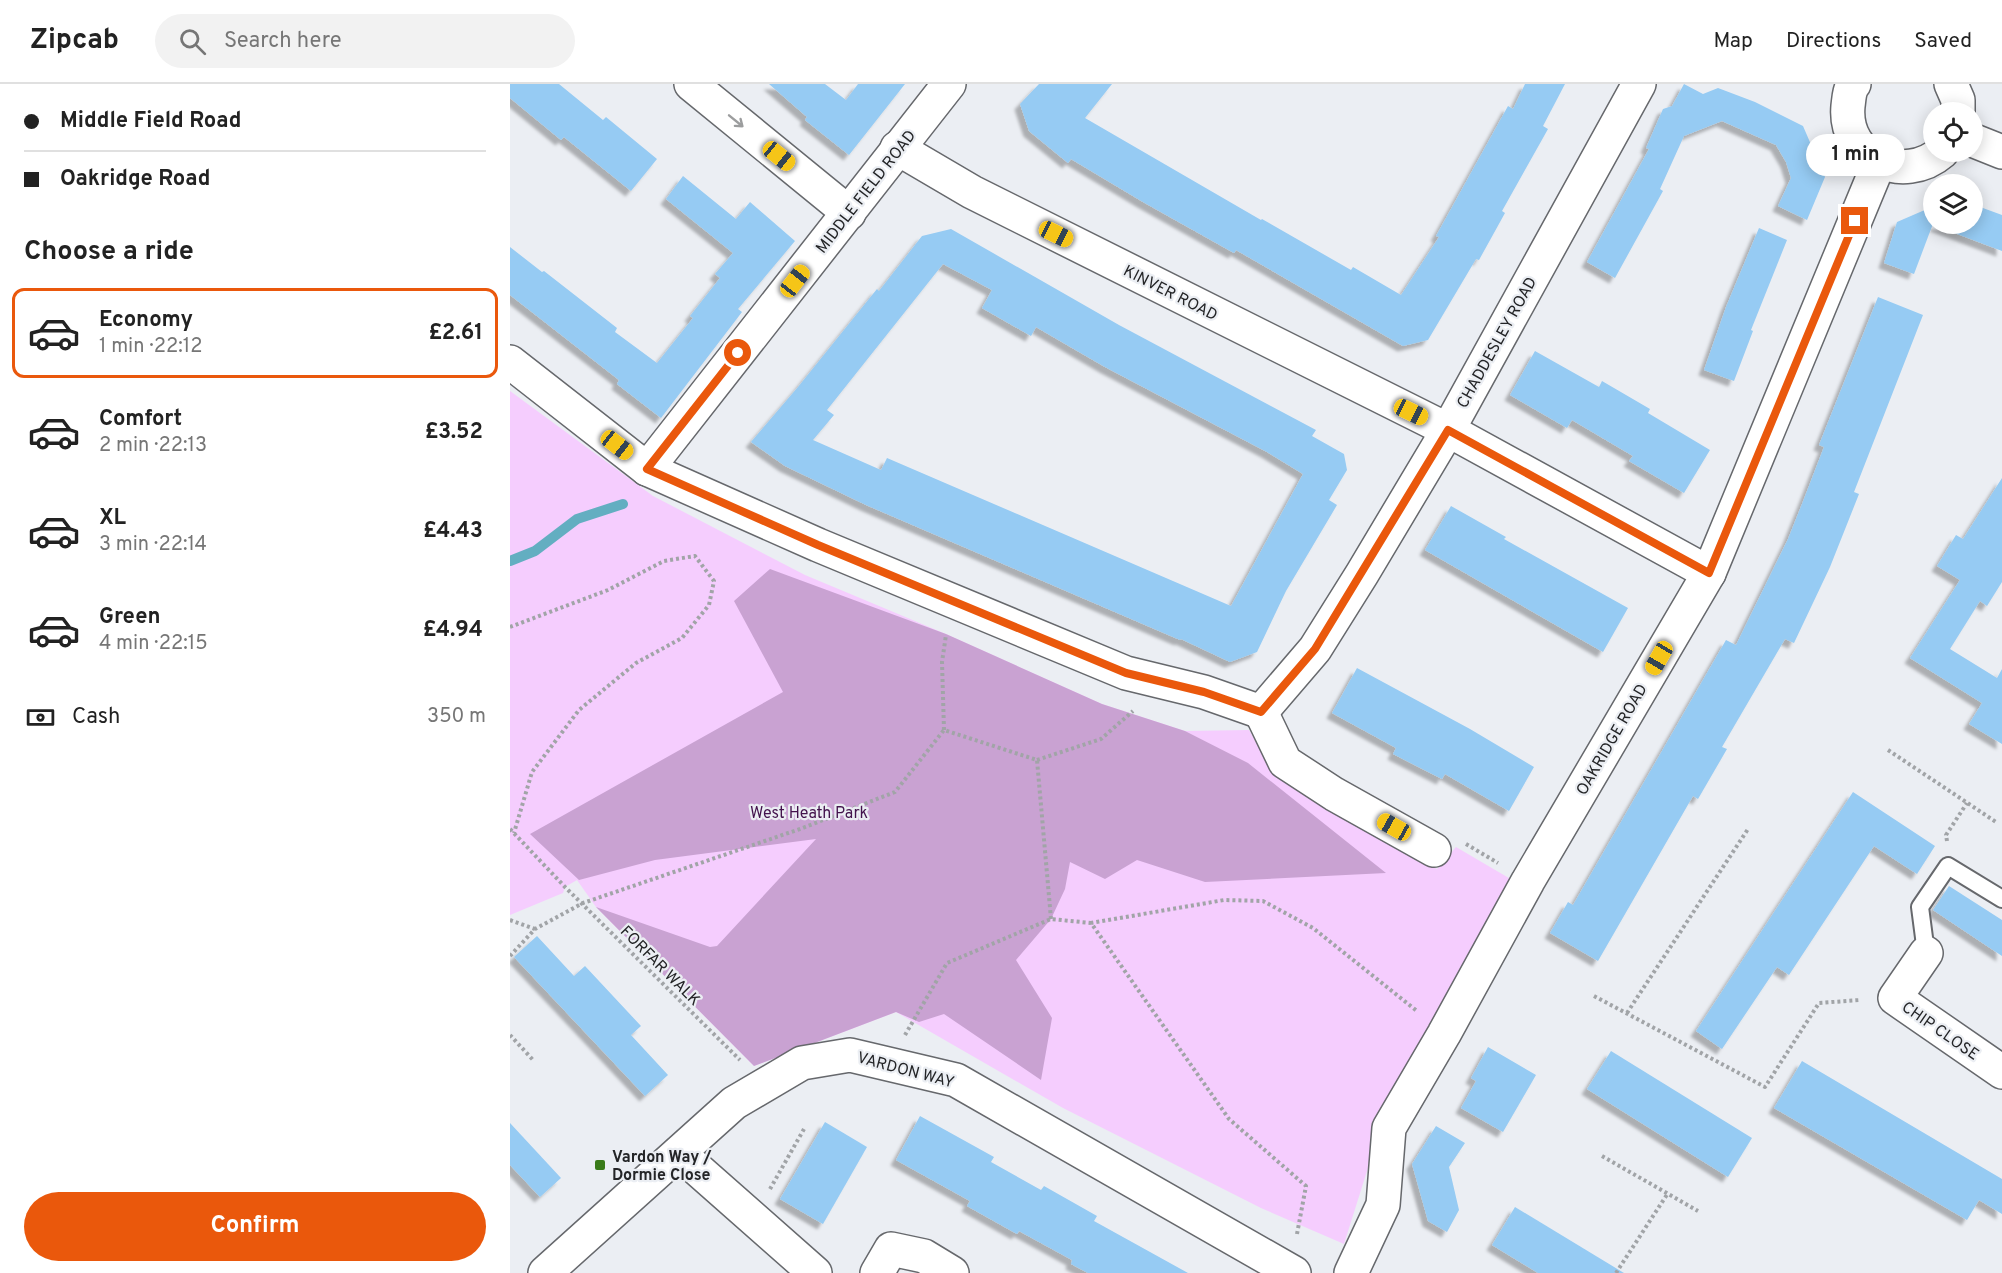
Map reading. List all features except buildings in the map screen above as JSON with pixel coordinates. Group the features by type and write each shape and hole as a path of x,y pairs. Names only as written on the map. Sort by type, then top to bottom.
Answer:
{"street":[{"path":"691,84 849,213"},
{"name":"MIDDLE FIELD ROAD","path":"647,469 949,84"},
{"name":"CHADDESLEY ROAD","path":"1261,712 1315,649 1448,430 1639,84"},
{"path":"1950,84 1958,102"},
{"path":"1850,85 1847,116 1849,127 1857,144 1879,163 1897,168 1919,166 1928,162"},
{"path":"1983,144 2002,152"},
{"name":"KINVER ROAD","path":"897,148 972,192 1448,430 1709,573"},
{"name":"OAKRIDGE ROAD","path":"1351,1273 1383,1204 1389,1128 1444,1034 1528,881 1709,573 1879,163"},
{"path":"510,362 647,469 818,545 1126,673 1204,692 1261,712 1285,762 1334,794 1434,850"},
{"name":"CHIP CLOSE","path":"1926,953 1895,998 2002,1072"},
{"name":"VARDON WAY","path":"545,1273 734,1103 802,1063 850,1055 957,1080 1292,1272"},
{"path":"679,1153 815,1273"},
{"path":"876,1273 891,1249 924,1256 952,1273"}],"lane":[{"path":"1926,953 1920,907 1948,866 2002,899"}],"path":[{"path":"510,627 608,590 664,561 695,556 714,581 709,605 682,638 636,663 579,710 532,772 514,833"},
{"path":"510,956 535,929 583,903 800,829 895,792 944,730 942,663 946,634 958,604"},
{"path":"944,730 1037,760 1101,739 1166,683"},
{"path":"1888,750 1996,822"},
{"path":"1037,760 1051,919"},
{"path":"1948,866 1947,835 1967,802"},
{"name":"FORFAR WALK","path":"510,829 543,861 565,887 764,1084"},
{"path":"1627,1013 1748,829"},
{"path":"1434,850 1452,835 1528,881"},
{"path":"888,1063 947,963 1051,919 1091,923 1224,900 1263,901 1312,928 1444,1034"},
{"path":"510,920 535,929"},
{"path":"1091,923 1229,1119 1306,1186 1292,1272"},
{"path":"1594,996 1765,1087 1819,1003 1895,998"},
{"path":"510,1035 534,1061"},
{"path":"751,1216 764,1200 804,1129"},
{"path":"1602,1156 1698,1211"},
{"path":"1616,1273 1668,1194"}],"green space":[{"name":"West Heath Park","path":"510,391 653,496 805,575 946,634 1102,704 1185,731 1249,730 1272,771 1332,811 1437,869 1456,847 1514,881 1384,1117 1344,1244 1261,1208 1063,1108 896,1012 754,1066 596,907 577,880 565,887 563,893 510,915"},
{"path":"770,569 946,634 1102,704 1185,731 1248,763 1386,873 1205,882 1137,860 1105,879 1070,862 1065,889 1051,919 1016,960 1052,1018 1041,1080 944,1014 919,1022 896,1012 754,1066 596,907 710,947 717,946 816,839 655,860 579,880 530,834 783,692 734,601"}],"waterway":[{"path":"510,561 535,551 577,519 623,504"}],"place":[{"name":"Vardon Way / Dormie Close","path":"600,1165"}],"route":[{"path":"738,353 647,469 818,545 1126,673 1204,692 1261,712 1315,649 1448,430 1709,573 1855,221"}]}
